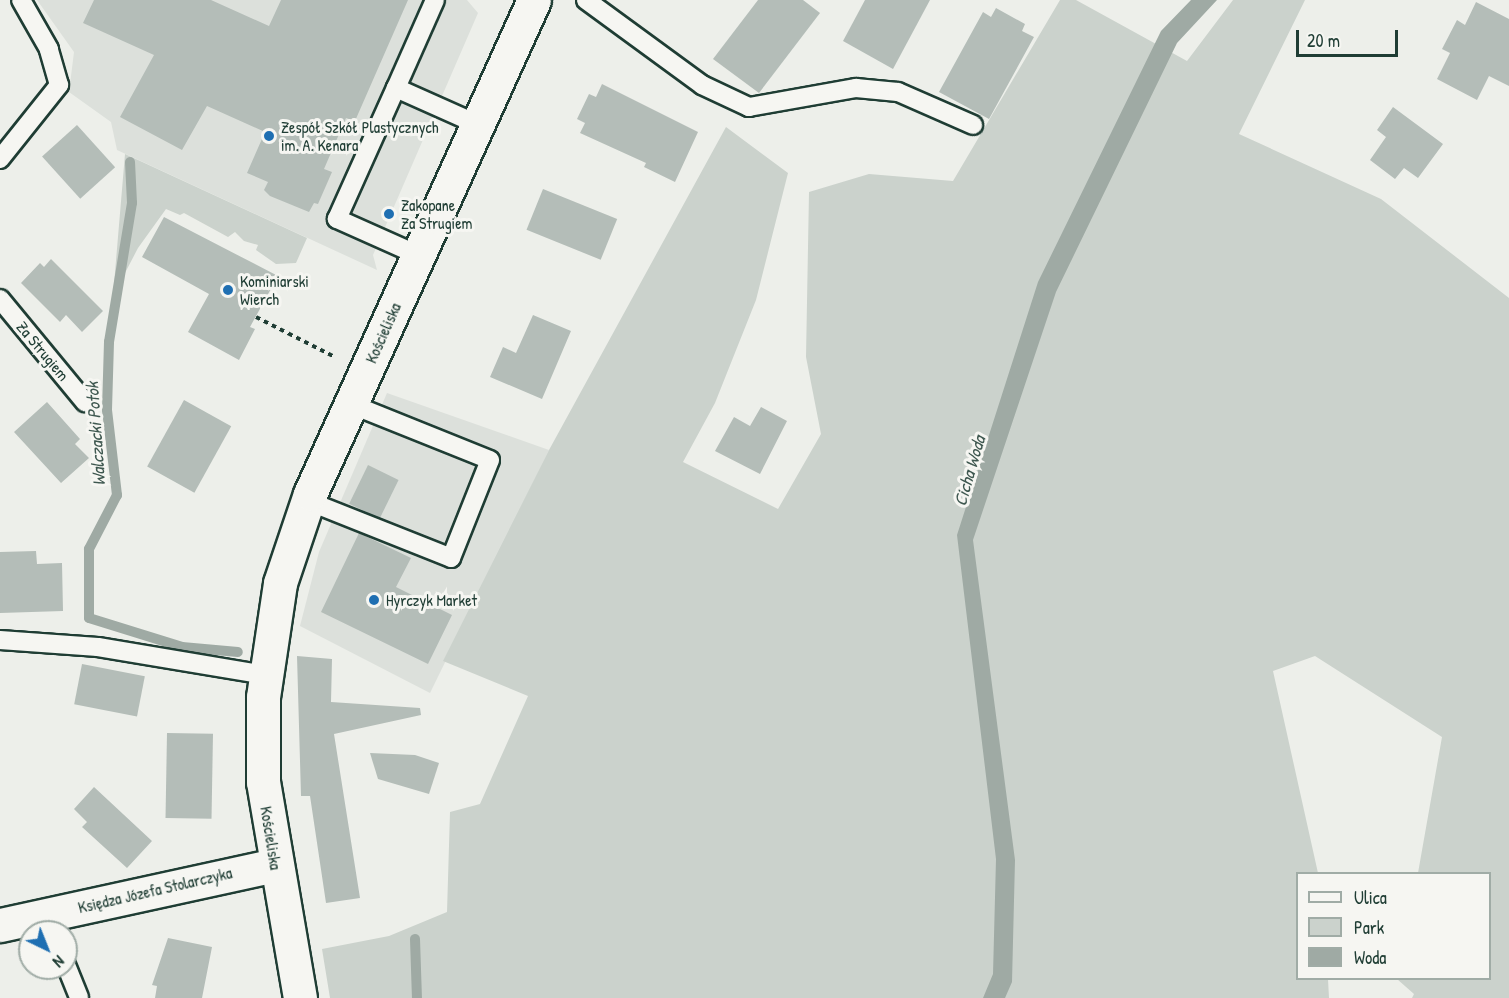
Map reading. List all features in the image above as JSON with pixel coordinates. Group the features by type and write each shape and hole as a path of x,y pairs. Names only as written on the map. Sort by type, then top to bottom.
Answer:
{"main road":[{"name":"Kościeliska","path":"300,998 275,866 263,782 265,675 280,583 308,501 534,0"},
{"name":"Księdza Józefa Stolarczyka","path":"64,920 275,866"},
{"name":"Księdza Józefa Stolarczyka","path":"0,925 18,924"}],"lane":[{"path":"0,159 59,85 49,49 21,0"},
{"path":"418,255 337,219 435,0"},
{"path":"586,0 702,85 749,107 856,88 898,92 973,125"},
{"path":"396,88 477,124"},
{"name":"Za Strugiem","path":"0,300 85,402"},
{"path":"308,501 451,558 490,460 351,404"},
{"path":"0,640 98,647 265,675"},
{"path":"72,980 79,998"}],"path":[{"path":"256,316 338,359"}],"shaded area":[{"name":"Zespół Szkół Plastycznych im. A. Kenara","path":"37,0 467,0 478,13 373,255 377,270 117,150 111,122 69,92 74,52"},
{"path":"387,393 549,450 430,693 300,626 319,552"}],"green space":[{"path":"1060,0 1076,0 1187,61 1233,0 1305,0 1239,134 1381,199 1509,298 1509,998 1412,998 1414,994 1398,980 1491,980 1491,872 1418,872 1442,737 1315,656 1273,671 1318,872 1296,872 1296,980 1328,980 1329,998 330,998 322,949 389,936 447,912 450,812 480,804 528,696 443,661 549,450 726,127 788,173 756,300 715,403 683,462 778,509 821,434 806,357 809,192 869,174 953,181"},
{"path":"125,154 307,238 296,263 276,264 256,250 258,245 244,241 235,232 228,237 184,213 180,215 166,209 138,248 113,296"}],"water":[{"path":"1191,0 1217,0 1177,43 1056,292 973,540 1015,860 1012,982 1005,998 983,998 993,974 996,859 957,535 1038,282 1161,31"}],"building":[{"path":"94,0 211,0 269,26 281,0 408,0 355,121 346,118 324,169 332,172 318,204 314,203 309,212 270,196 264,190 268,182 247,173 265,132 207,106 182,150 120,117 154,55 83,23"},
{"path":"758,0 803,0 820,13 759,93 713,59"},
{"path":"865,0 930,0 893,69 843,41"},
{"path":"1476,2 1509,19 1509,86 1489,76 1477,100 1437,79 1450,53 1442,49 1457,20 1465,25"},
{"path":"996,8 1025,24 1022,31 1034,37 989,119 939,92 983,12 991,17"},
{"path":"602,84 698,132 675,182 644,167 646,163 580,133 585,123 577,119 589,94 596,97"},
{"path":"1393,107 1443,144 1418,178 1404,168 1395,179 1370,160 1386,137 1377,130"},
{"path":"77,125 115,167 80,199 42,156"},
{"path":"543,189 617,219 601,260 527,230"},
{"path":"164,217 278,276 250,327 255,329 239,360 188,332 209,294 142,257"},
{"path":"51,259 103,311 82,332 66,315 60,322 21,283 40,263 44,267"},
{"path":"533,315 571,331 542,399 490,377 503,347 516,353"},
{"path":"184,400 231,426 194,493 147,466"},
{"path":"47,402 80,439 75,444 89,458 61,483 14,432"},
{"path":"761,407 787,421 760,474 715,451 734,417 750,426"},
{"path":"368,465 399,480 380,519 349,504"},
{"name":"Hyrczyk Market","path":"359,533 411,558 396,587 452,615 428,664 321,612"},
{"path":"36,551 37,564 62,563 63,611 0,613 0,552"},
{"path":"297,656 332,659 331,702 420,708 421,715 334,734 360,898 326,903 310,796 301,796"},
{"path":"82,664 145,676 137,716 74,704"},
{"path":"167,733 213,734 212,819 166,818"},
{"path":"370,753 415,755 439,763 429,794 378,779"},
{"path":"94,787 152,841 127,868 82,827 87,822 74,809"},
{"path":"168,938 212,947 202,998 155,998 157,986 152,985"}],"waterway":[{"name":"Walczacki Potok","path":"130,162 132,203 109,342 107,410 117,495 89,549 89,618 182,647 238,652"},
{"name":"Walczacki Potok","path":"415,939 417,998"}],"place":[{"name":"Zespół Szkół Plastycznych im. A. Kenara","path":"269,136"},
{"name":"Zakopane Za Strugiem","path":"389,214"},
{"name":"Kominiarski Wierch","path":"228,290"},
{"name":"Hyrczyk Market","path":"374,600"}],"water label":[{"name":"Cicha Woda","path":"970,471"}]}
